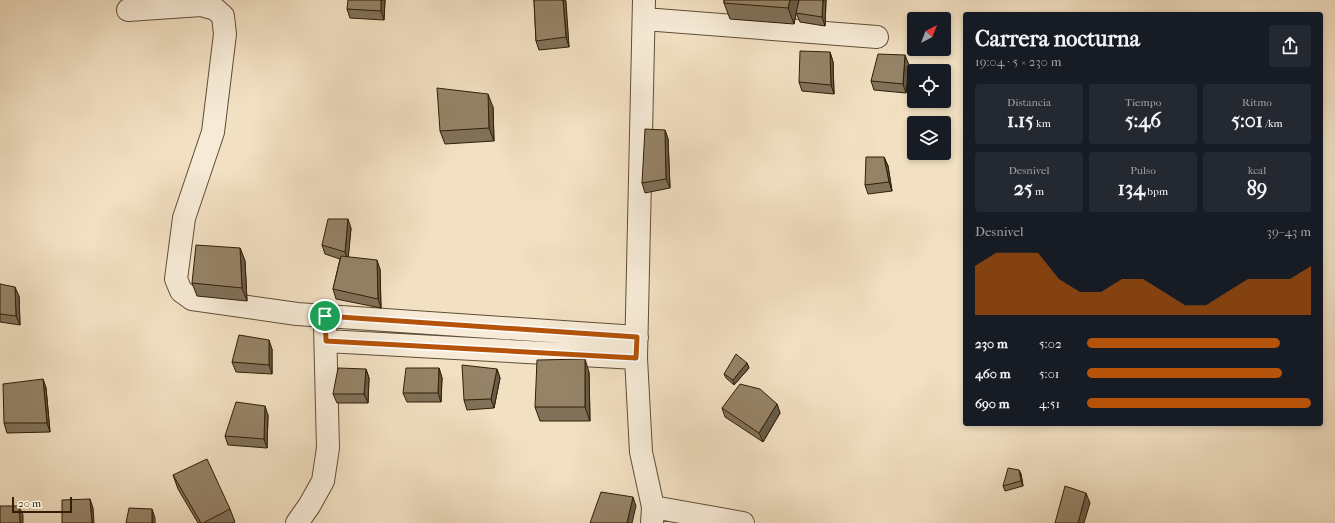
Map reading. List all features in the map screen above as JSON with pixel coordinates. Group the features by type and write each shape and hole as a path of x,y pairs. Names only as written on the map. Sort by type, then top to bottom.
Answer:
{"street":[{"path":"128,10 201,5 215,9 223,16 225,34 213,132 184,218 176,279 181,291 192,299 297,314 637,337"},
{"path":"743,523 652,515 641,452 636,358 644,9 877,37"},
{"path":"297,523 309,506 323,481 328,448 325,316"},
{"path":"326,341 636,358"}],"building":[{"path":"348,0 381,0 381,11 347,9"},
{"path":"534,0 563,0 566,37 536,41"},
{"path":"724,0 790,0 788,8 724,3"},
{"path":"799,0 823,0 822,17 796,13"},
{"path":"800,51 830,52 831,85 799,82"},
{"path":"878,54 905,55 903,84 871,81"},
{"path":"437,88 488,94 489,128 440,131"},
{"path":"645,129 665,130 666,179 642,183"},
{"path":"866,157 884,157 889,182 865,185"},
{"path":"328,219 348,219 345,252 322,245"},
{"path":"196,245 240,248 242,288 192,283"},
{"path":"341,256 377,260 378,299 333,289"},
{"path":"0,284 15,287 16,316 0,314"},
{"path":"239,335 269,340 269,365 232,362"},
{"path":"736,354 747,363 733,380 724,374"},
{"path":"585,359 585,407 535,407 537,360"},
{"path":"462,365 497,369 491,399 464,400"},
{"path":"338,368 366,369 364,394 333,394"},
{"path":"406,368 439,368 438,393 403,393"},
{"path":"43,379 47,423 4,423 3,384"},
{"path":"740,384 760,389 777,404 759,433 722,408"},
{"path":"236,402 265,406 264,439 225,436"},
{"path":"207,459 230,509 201,523 173,475"},
{"path":"1008,468 1019,470 1021,481 1003,486"},
{"path":"1065,486 1086,493 1078,523 1055,523"},
{"path":"601,492 633,497 627,523 590,523"},
{"path":"90,499 92,523 62,523 62,500"},
{"path":"0,506 19,506 20,523 0,523"},
{"path":"129,508 152,509 152,523 126,523"}],"route":[{"path":"325,316 637,337 636,358 326,341 325,316"}]}
